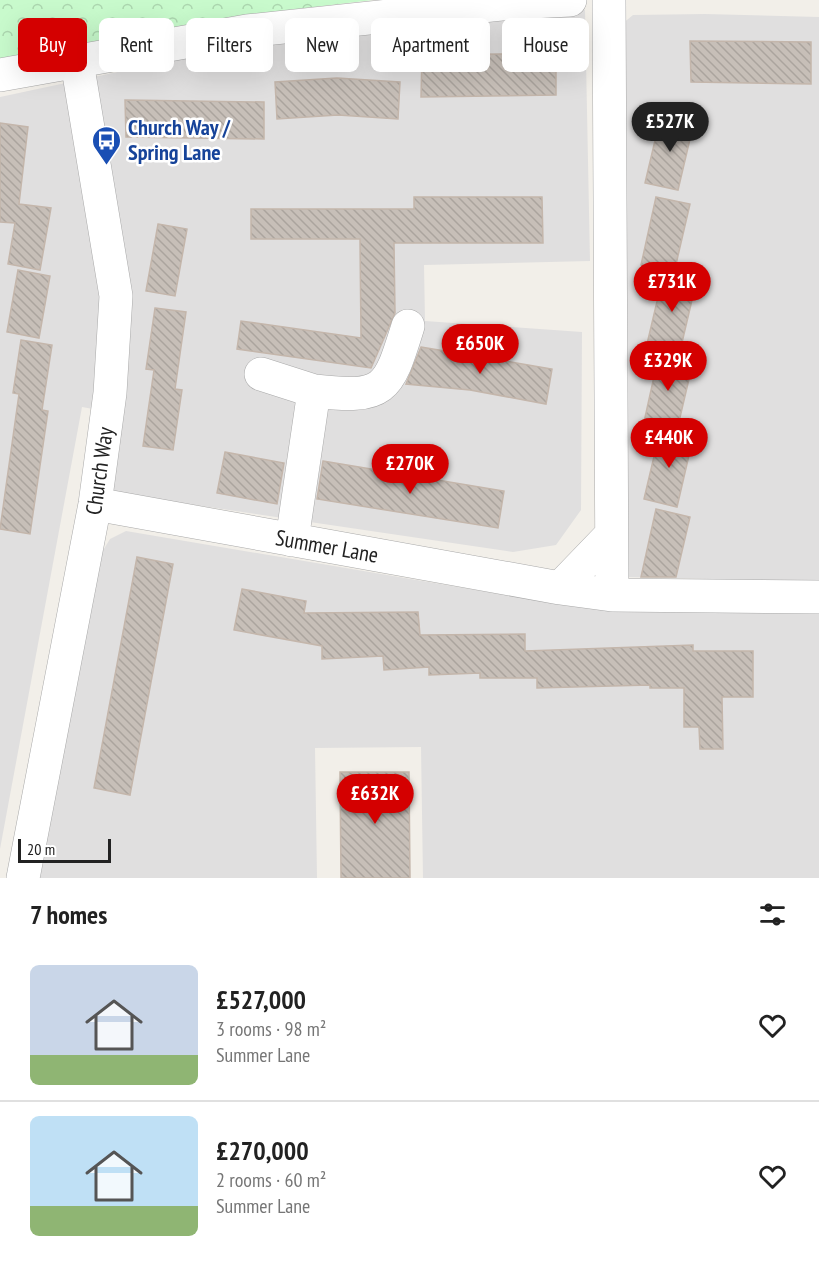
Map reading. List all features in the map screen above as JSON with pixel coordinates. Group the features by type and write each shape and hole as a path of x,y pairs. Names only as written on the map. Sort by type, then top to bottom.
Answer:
{"street":[{"path":"87,60 247,31 500,4 570,0"},
{"path":"609,0 612,595"},
{"path":"0,75 18,72"},
{"name":"Church Way","path":"23,878 95,504 110,393 116,296 79,72"},
{"path":"261,374 314,391 349,395 369,393 382,385 395,366 408,326"},
{"path":"292,540 314,391"},
{"name":"Summer Lane","path":"95,504 560,588 612,595 819,597"},
{"path":"560,588 611,535"}],"shaded area":[{"path":"585,10 585,18 502,18 502,72 586,72 590,261 424,265 425,321 582,332 581,510 556,545 513,552 107,492 121,414 82,407 0,849 0,97 117,72 174,72 174,60 186,57 186,72 273,72 273,39 285,38 285,72 359,72 359,31 371,30 371,72 490,72 490,19"},
{"path":"633,15 819,17 819,878 423,878 421,747 315,748 317,878 37,878 96,562 110,539 126,531 565,605 707,611 708,579 626,577 622,24"}],"green space":[{"path":"0,0 373,0 242,18 186,18 186,28 174,30 174,18 99,18 99,44 87,46 87,18 18,18 18,59 0,62"}],"building":[{"path":"690,41 811,42 811,84 691,82"},
{"path":"490,54 502,54 502,72 556,72 556,95 421,97 422,72 490,72"},
{"path":"337,78 400,82 398,119 338,115 277,119 275,82"},
{"path":"125,100 264,102 264,139 126,137"},
{"path":"661,115 694,122 678,190 645,183"},
{"path":"0,123 28,127 19,204 51,208 40,270 8,264 15,223 0,222"},
{"path":"414,197 542,197 543,243 394,243 395,313 371,368 237,349 241,321 361,338 360,239 251,239 251,209 414,209"},
{"path":"656,197 690,204 674,273 641,265"},
{"path":"158,224 187,229 175,296 146,291"},
{"path":"18,270 50,276 39,338 7,332"},
{"path":"663,276 696,283 680,351 647,344"},
{"path":"155,308 186,312 175,389 182,390 173,450 143,446 154,370 146,369"},
{"path":"21,340 52,345 42,410 48,411 30,534 0,529 19,394 13,393"},
{"path":"421,347 552,369 546,404 470,390 406,384"},
{"path":"659,354 693,362 677,430 644,422"},
{"path":"660,431 693,438 677,507 644,499"},
{"path":"225,452 284,463 277,504 217,493"},
{"path":"323,461 504,491 498,528 317,499"},
{"path":"656,509 690,517 676,577 641,577"},
{"path":"137,557 173,564 130,795 94,788"},
{"path":"242,589 306,601 304,613 418,612 420,635 525,634 525,651 693,645 693,651 753,651 753,697 722,697 723,749 700,749 699,727 684,727 684,688 650,688 650,685 537,688 537,678 480,678 480,673 429,675 429,667 384,670 383,656 322,659 322,646 234,630"},
{"path":"340,772 409,772 410,878 341,878"}],"place":[{"name":"Church Way / Spring Lane","path":"107,166"}]}
